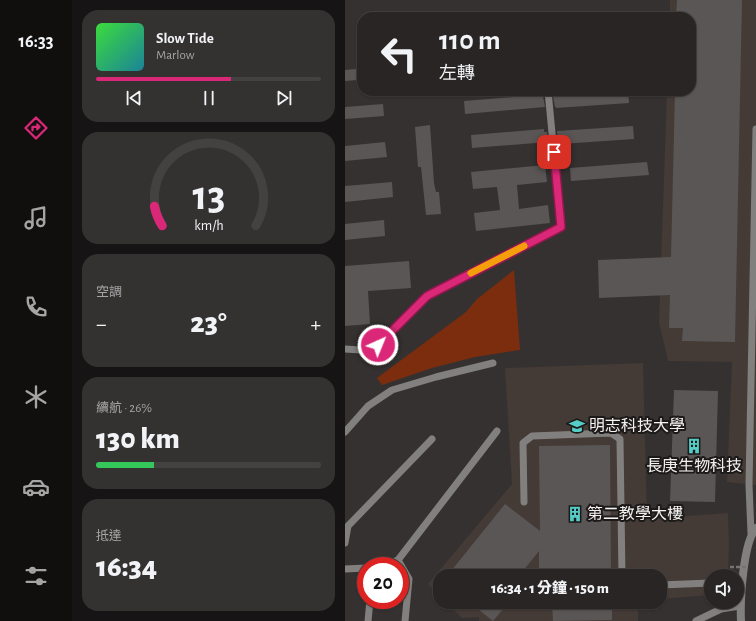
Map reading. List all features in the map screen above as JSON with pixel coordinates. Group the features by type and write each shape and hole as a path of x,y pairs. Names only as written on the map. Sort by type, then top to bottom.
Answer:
{"street":[{"path":"742,569 745,554 754,530"},
{"path":"740,609 741,621"}],"lane":[{"path":"345,349 361,350 378,345 427,296 561,227 548,96"},
{"path":"754,530 749,485 756,129"},
{"path":"345,432 368,406 392,390 493,363"},
{"path":"400,557 497,431"},
{"path":"524,502 523,442 532,436 611,433 620,439 622,569"},
{"path":"345,543 348,526 432,439"},
{"path":"345,569 357,568"},
{"path":"667,585 704,582"},
{"path":"368,621 369,609"},
{"path":"405,621 406,609"},
{"path":"696,621 721,609"}],"path":[{"path":"730,567 746,567"}],"shaded area":[{"path":"670,0 756,0 756,485 727,482 732,362 668,361 659,322 667,96 696,96 696,12 670,12"},
{"path":"514,270 520,350 475,357 432,368 382,385 377,378 466,312 477,299"},
{"name":"明志科技大學","path":"643,363 647,519 728,513 728,569 704,569 704,596 667,598 667,569 441,569 512,484 505,368"},
{"name":"明志科技大學","path":"433,578 433,589 428,584"},
{"path":"453,609 638,609 638,621 479,621 479,617 462,618"}],"building":[{"path":"677,0 742,0 735,342 682,341 683,328 669,328 670,295 599,298 598,260 671,257 675,96 696,96 696,12 676,12"},
{"path":"356,69 357,80 345,81 345,70"},
{"path":"543,96 545,107 465,114 464,101"},
{"path":"553,96 628,96 629,103 555,107"},
{"path":"383,104 384,116 345,119 345,107"},
{"path":"430,125 434,183 436,192 439,192 441,214 426,215 421,167 418,167 415,127"},
{"path":"633,126 634,139 561,144 561,141 558,141 557,131"},
{"path":"544,129 544,132 547,132 548,142 472,148 471,135"},
{"path":"385,142 387,157 345,161 345,146"},
{"path":"647,162 649,175 571,181 570,168"},
{"path":"545,165 547,182 517,185 519,209 548,205 550,223 476,231 474,213 500,210 497,187 473,189 471,172"},
{"path":"392,182 393,197 345,202 345,186"},
{"path":"384,220 385,236 345,240 345,224"},
{"path":"409,261 411,288 368,291 370,324 345,326 345,266"},
{"name":"長庚生物科技","path":"674,390 718,391 715,502 670,501"},
{"name":"第二教學大樓","path":"610,445 611,569 539,569 539,551 525,569 453,569 505,504 540,531 539,446"},
{"path":"478,609 503,609 493,621"},
{"path":"552,609 612,609 612,620 553,621"}],"slow traffic":[{"path":"471,273 524,246"}],"place":[{"name":"明志科技大學","path":"577,426"},
{"name":"長庚生物科技","path":"694,446"},
{"name":"第二教學大樓","path":"575,514"}],"route":[{"path":"378,345 427,296 561,227 554,152"}]}
